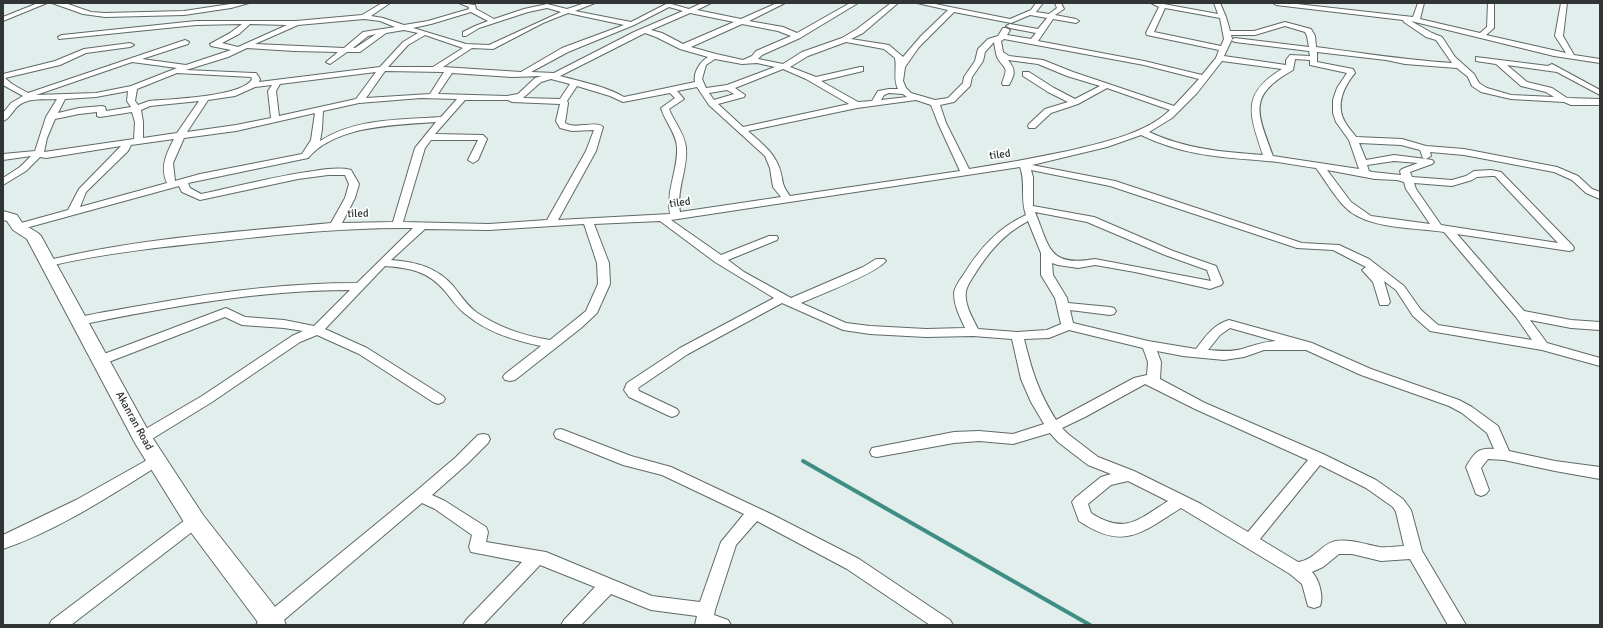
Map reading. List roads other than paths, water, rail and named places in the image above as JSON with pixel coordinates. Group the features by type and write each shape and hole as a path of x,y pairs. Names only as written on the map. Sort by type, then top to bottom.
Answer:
{"main road":[{"name":"Akanran Road","path":"3,215 12,218 18,227 34,236 142,438 195,521 270,623"}],"street":[{"path":"3,18 44,3"},
{"path":"55,3 70,6 80,12 96,16 139,16 212,9 246,3"},
{"path":"364,17 387,3"},
{"path":"462,3 473,6 472,10"},
{"path":"62,36 196,23 296,23 364,17 381,19 402,27 425,32 469,47 490,47 568,11 592,3"},
{"path":"514,98 538,80 556,76 637,34 708,3"},
{"path":"683,47 782,3"},
{"path":"756,60 759,53 797,36 855,3"},
{"path":"50,117 78,111 102,109 100,114 136,109 149,104 232,94 253,85 383,69 435,69 522,74 536,73 556,76 613,94 623,100 688,86 702,88 728,87 794,61 805,54 845,40 860,31 895,3"},
{"path":"920,3 1012,22 1041,32"},
{"path":"1040,3 1036,9 1012,22 1002,37 997,40 999,53 1008,58 1044,64 1176,109"},
{"path":"1154,3 1223,17"},
{"path":"1217,3 1223,17 1227,36"},
{"path":"1276,3 1308,31 1311,36 1314,58 1313,63 1350,71 1351,73 1345,78 1341,85 1337,107 1340,120 1353,140 1363,168"},
{"path":"1346,12 1348,3"},
{"path":"1416,20 1421,3"},
{"path":"1482,35 1490,28 1491,3"},
{"path":"1564,3 1559,36 1571,56"},
{"path":"466,34 477,27 548,4 582,15 632,24 683,47 714,56 742,62 756,60 781,66 815,80 857,105"},
{"path":"1035,43 1056,11 1061,9 1058,4"},
{"path":"522,74 565,50 632,24 668,5 689,11 780,29 797,36"},
{"path":"1163,6 1150,33 1221,53 1290,64"},
{"path":"330,62 366,34 429,23 472,10 495,22"},
{"path":"904,92 898,77 901,67 916,46 952,10"},
{"path":"1227,36 1255,33 1292,16 1346,12 1416,20 1482,35 1546,52 1600,61"},
{"path":"1030,13 1076,21"},
{"path":"1398,17 1438,39 1444,50 1464,73 1471,76 1474,85 1489,93 1497,96 1564,100 1571,102 1600,102"},
{"path":"238,49 214,44 223,41 248,22"},
{"path":"1012,22 1031,22"},
{"path":"3,80 9,86 27,97 96,95 133,88 172,72 225,55 296,23"},
{"path":"1039,23 1047,25"},
{"path":"134,28 135,31 130,38 133,40 127,49 132,52 147,54"},
{"path":"359,101 383,69 410,38 425,32"},
{"path":"1227,36 1386,58 1405,62 1459,66"},
{"name":"tiled","path":"49,263 92,253 141,246 335,226 398,224 489,227 662,218 965,172 1021,166 1104,145 1142,132 1169,116 1194,91 1221,53 1227,36"},
{"path":"875,103 881,93 889,91 904,92 935,103 951,100 967,84 968,76 980,61 981,51 991,41 1002,37 1144,63 1203,78"},
{"path":"845,40 886,47 899,57 901,67"},
{"path":"3,118 14,105 50,86 185,42"},
{"path":"1035,43 1043,53 1044,64"},
{"path":"3,76 69,59 84,51 130,45"},
{"path":"246,45 268,48 344,50"},
{"path":"1290,64 1292,46"},
{"path":"435,69 469,47"},
{"path":"1546,52 1541,55 1546,61 1558,70 1600,93"},
{"path":"714,56 703,64 698,79 702,88 712,103 769,155 775,168 778,187 788,200"},
{"path":"1003,56 1001,57 1002,59 1010,68 1010,73 1006,84"},
{"path":"48,57 56,63"},
{"path":"1269,158 1254,113 1256,98 1268,82 1290,64 1295,57 1314,58"},
{"path":"1479,59 1499,62 1519,62 1558,70"},
{"path":"130,60 186,67"},
{"path":"1587,60 1600,66"},
{"path":"1499,62 1524,84 1548,90 1564,100"},
{"path":"344,75 349,64"},
{"path":"1026,74 1044,64"},
{"path":"815,80 860,69"},
{"path":"432,96 449,71"},
{"path":"172,72 254,76 256,78 253,85"},
{"path":"1010,73 1026,74 1051,90 1075,102"},
{"path":"275,119 272,91 277,83"},
{"path":"562,102 575,83"},
{"path":"1032,126 1048,111 1075,102 1105,86"},
{"path":"712,103 741,95 728,87"},
{"path":"133,88 131,101 136,109 139,122 138,141"},
{"path":"670,89 680,99 665,108 665,113 680,138 682,149 673,203 675,216"},
{"path":"3,182 23,169 39,153 40,143 50,117 63,96"},
{"path":"3,157 30,153 46,155 236,128 359,101 432,96 514,98 562,102"},
{"path":"398,224 420,148 463,97"},
{"path":"742,130 857,105 913,99 915,97"},
{"path":"172,184 168,164 180,135 206,98"},
{"path":"550,224 591,151 598,126 567,128 562,126 561,122 564,103 562,102"},
{"path":"935,103 942,123 965,172"},
{"path":"18,227 172,184 305,156 318,135 319,109"},
{"path":"310,150 335,135 370,125 444,119"},
{"path":"1142,132 1161,141 1213,154 1269,158 1319,166 1363,168 1383,176 1400,176 1407,180 1458,183 1477,174 1498,174"},
{"path":"428,137 480,137 483,140 473,160"},
{"path":"1353,140 1402,142 1424,149 1464,152 1564,172 1580,182 1589,191 1600,196"},
{"path":"73,211 82,191 125,149 126,144"},
{"path":"1424,149 1429,162"},
{"path":"1363,168 1384,158 1405,157 1429,162"},
{"path":"1429,162 1405,171 1407,180 1443,229 1520,314 1543,346"},
{"path":"1319,166 1347,204 1367,218 1569,248 1498,174 1498,168 1501,166 1522,163"},
{"path":"1021,166 1028,177 1030,212 1046,253 1047,275 1060,298 1068,326"},
{"path":"1021,166 1112,183 1301,246 1335,247 1365,261 1400,288 1417,313 1426,323 1434,328 1543,346 1600,362"},
{"path":"183,182 184,190 200,197 293,176 328,172 348,172 354,184 350,198 335,226"},
{"path":"974,332 963,309 960,291 976,262 989,244 1030,212 1090,219 1169,253 1212,268 1217,283 1210,286 1135,269 1095,262 1078,265 1058,262 1046,253"},
{"path":"662,218 740,274 787,300 843,326 870,330 926,333 974,332 1017,336 1049,334 1068,326 1183,352 1200,352 1224,356 1244,353 1262,346 1308,346"},
{"path":"510,377 577,326 590,313 604,284 603,263 588,221"},
{"path":"142,438 207,399 296,339 317,330 382,263 423,225"},
{"path":"719,260 773,238"},
{"path":"1365,261 1368,270 1378,281 1384,302"},
{"path":"672,412 634,394 631,390 632,386 684,351 787,300 868,269 880,262"},
{"path":"382,263 408,266 433,274 471,314 502,330 543,343 552,344"},
{"path":"79,321 176,302 231,295 302,287 361,286"},
{"path":"226,312 231,295"},
{"path":"1062,306 1110,311"},
{"path":"226,312 242,322 284,324 317,330 363,351 418,384 438,399"},
{"path":"101,360 226,312"},
{"path":"1520,314 1571,324 1600,326"},
{"path":"1200,352 1212,335 1222,327 1229,324 1308,346 1366,372 1418,390 1467,410 1493,430 1504,455"},
{"path":"1017,336 1028,379 1038,402 1053,427 1063,438 1093,461 1129,475 1196,508 1296,569 1309,580 1314,601"},
{"path":"1148,345 1154,356 1155,369 1153,381"},
{"path":"877,452 937,440 970,436 1016,438 1053,427 1078,415 1139,381 1145,379 1153,381 1200,406 1318,458 1371,484 1398,503 1403,510 1414,552 1457,625"},
{"path":"561,434 628,461 666,471 768,519 853,564 944,625"},
{"path":"270,623 461,461 484,439"},
{"path":"1481,490 1473,467 1484,454 1504,455 1555,466 1600,473"},
{"path":"1250,540 1318,458"},
{"path":"3,542 40,526 112,488 156,460"},
{"path":"1129,475 1106,481 1080,502 1084,517 1097,525 1114,531 1129,532 1180,501"},
{"path":"420,496 440,505 480,532 477,547 537,557 651,603 705,618 722,625"},
{"path":"705,618 729,542 755,513"},
{"path":"58,625 195,521"},
{"path":"1296,569 1307,568 1324,558 1335,548 1352,547 1381,554 1414,552"},
{"path":"472,625 537,557"},
{"path":"570,625 608,585"}],"waterway":[{"path":"803,461 1090,625"}]}
